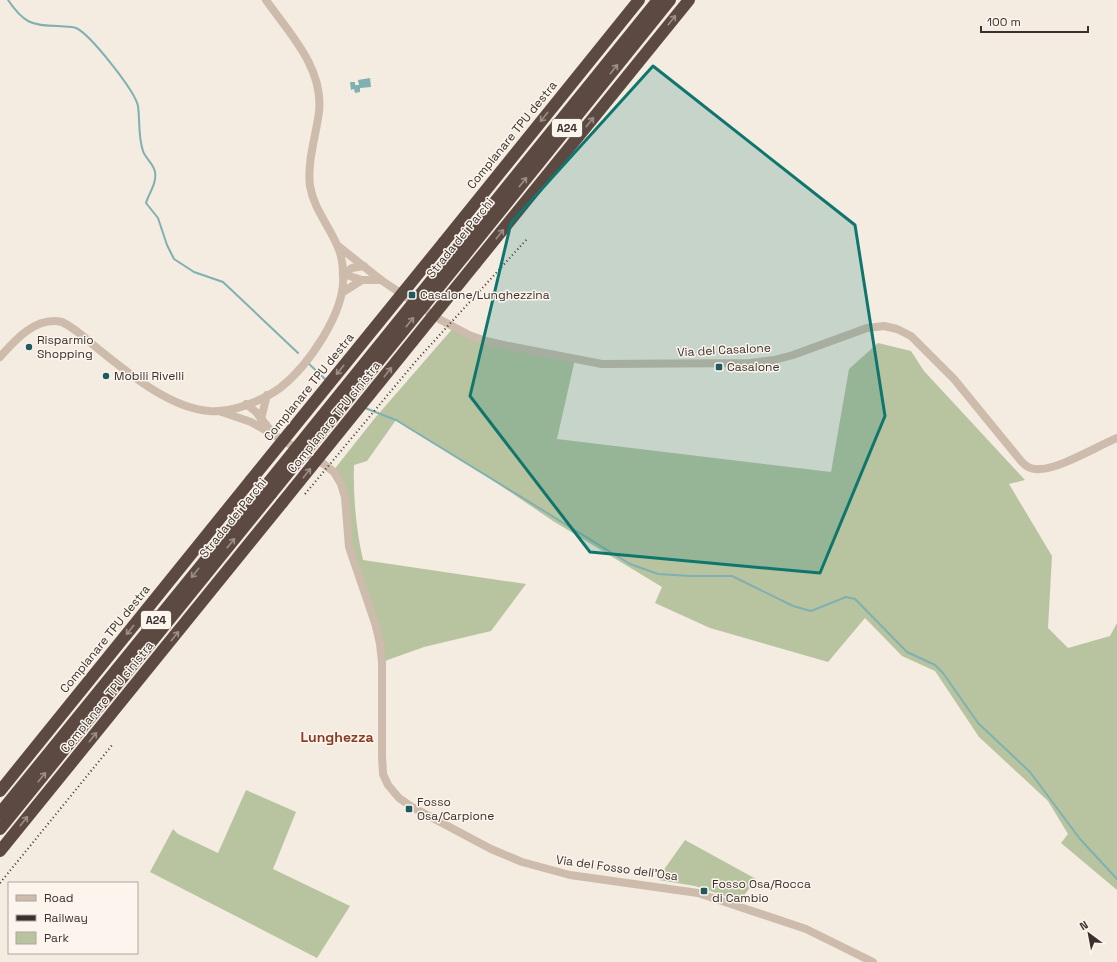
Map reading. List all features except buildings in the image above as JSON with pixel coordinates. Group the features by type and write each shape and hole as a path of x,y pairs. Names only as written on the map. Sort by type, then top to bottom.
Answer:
{"highway":[{"name":"Complanare TPU destra","path":"0,791 639,0"},
{"name":"Strada dei Parchi","path":"460,253 658,0"},
{"name":"Strada dei Parchi","path":"0,813 53,755 460,253 670,0"},
{"name":"Complanare TPU sinistra","path":"0,851 688,0"},
{"name":"Strada dei Parchi","path":"0,829 53,755"}],"street":[{"path":"0,357 19,338 33,327 45,322 59,321 67,324 121,367 163,395 195,408 219,411 246,404 268,395 288,380 319,343 332,321 343,292 343,274 338,246 316,208 310,183 310,165 319,104 316,81 298,44 266,0"},
{"name":"Via del Casalone","path":"338,246 381,280 439,319 473,337 500,345 602,364 698,364 759,362 793,355 867,328 881,326 894,328 911,336 954,379 1021,461 1030,468 1042,469 1053,466 1117,438"},
{"path":"343,274 352,268 364,266"},
{"path":"343,274 362,280 381,280"},
{"path":"343,292 362,280"},
{"path":"262,419 268,395"},
{"path":"246,404 262,419 272,433"},
{"path":"246,404 251,422"},
{"name":"Via del Fosso dell'Osa","path":"219,411 251,422 327,466 335,474 342,487 349,547 374,620 380,644 382,662 383,769 387,783 399,798 412,807 491,849 522,862 570,875 698,893 806,929 872,962"}],"highlighted area":[{"path":"653,66 855,225 885,416 820,573 590,552 470,396 511,223"}],"green space":[{"path":"454,327 459,330 575,359 557,439 831,472 849,369 878,343 911,351 924,371 1025,480 1009,484 1052,556 1048,628 1068,648 1110,636 1117,623 1117,890 1061,843 1068,834 1048,801 979,737 935,671 902,656 865,618 828,662 710,628 655,603 662,587 553,521 485,475 396,420 367,461 354,465 354,489 358,537 363,560 526,584 491,631 424,647 382,662 356,569 345,500 333,471 375,418"},
{"path":"246,790 296,812 273,869 350,906 317,958 150,872 173,829 178,834 218,853"},
{"path":"685,840 756,879 740,901 695,886 659,880 658,878"}],"water":[{"path":"370,78 371,87 360,88 360,92 355,93 354,89 351,90 350,82 355,82 355,85 359,85 358,80"}],"waterway":[{"path":"8,0 18,13 28,21 34,24 76,28 83,32 101,51 121,76 138,106 141,145 144,154 153,166 155,172 154,184 146,203 158,218 167,245 174,259 194,272 223,282 298,353"},
{"path":"307,362 326,380"},
{"path":"365,408 396,420 630,564 658,574 732,576 793,606 811,611 846,597 855,599 907,652 935,665 943,673 978,723 1030,772 1080,839 1117,879"}],"railway":[{"path":"305,494 416,361 527,239"},
{"path":"0,883 113,744"}],"place":[{"name":"Casalone/Lunghezzina","path":"412,295"},
{"name":"Risparmio Shopping","path":"29,347"},
{"name":"Casalone","path":"719,367"},
{"name":"Mobili Rivelli","path":"106,376"},
{"name":"Fosso Osa/Carpione","path":"409,809"},
{"name":"Fosso Osa/Rocca di Cambio","path":"704,891"}],"district":[{"name":"Lunghezza","path":"337,737"}]}
